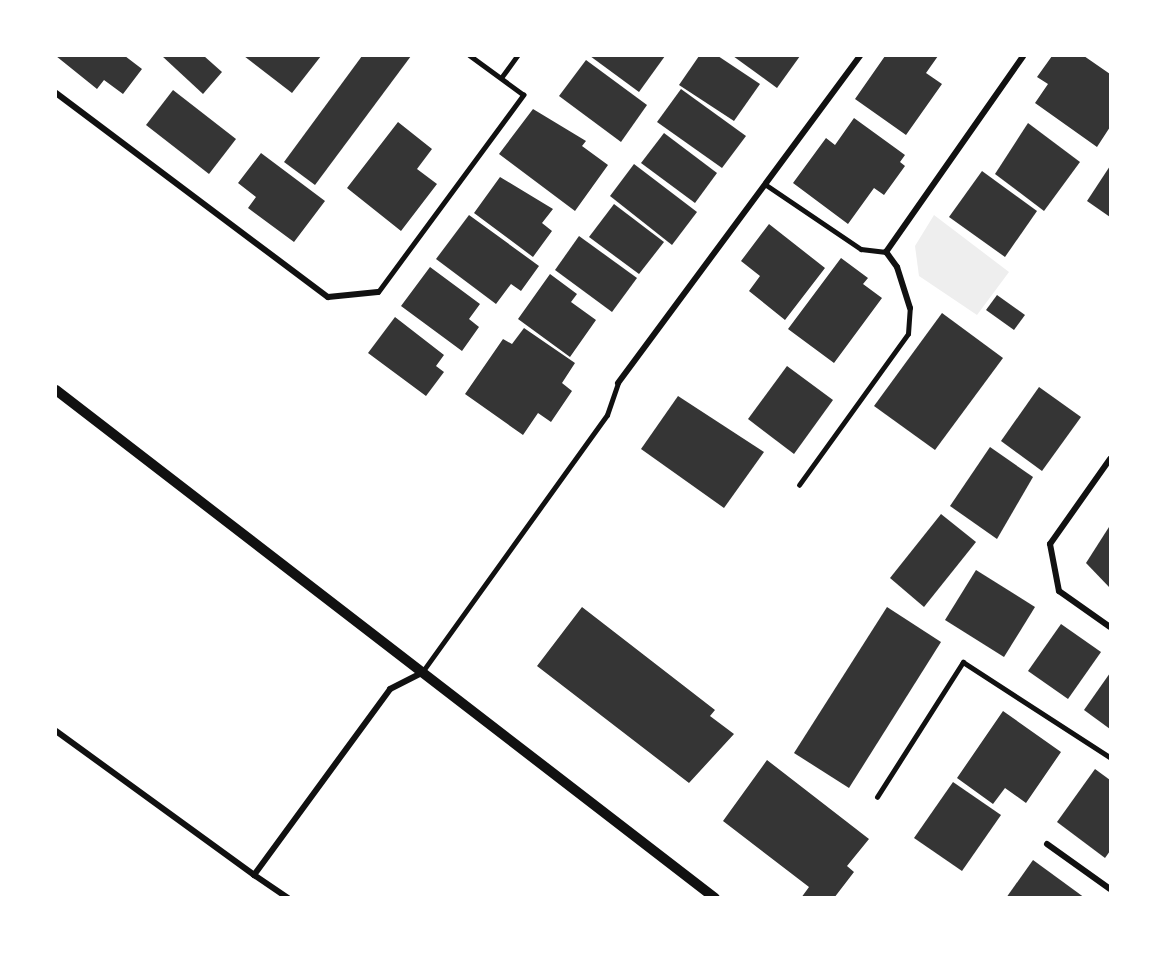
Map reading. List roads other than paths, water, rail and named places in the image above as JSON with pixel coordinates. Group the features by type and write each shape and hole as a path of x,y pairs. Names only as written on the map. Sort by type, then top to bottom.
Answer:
{"street":[{"path":"618,383 860,56"},
{"path":"910,308 897,267 886,252 1023,56"},
{"path":"56,93 328,297 378,292"},
{"path":"56,390 715,897"},
{"path":"1110,459 1050,544 1059,591 1110,627"},
{"path":"254,875 390,689 423,671"},
{"path":"56,731 254,875 288,897"},
{"path":"1047,844 1110,889"}],"lane":[{"path":"378,292 523,95 470,56"},
{"path":"501,78 517,56"},
{"path":"765,184 861,249 886,252"},
{"path":"799,485 908,334 910,308"},
{"path":"423,671 607,415 618,383"},
{"path":"878,797 963,662 1110,757"}]}
